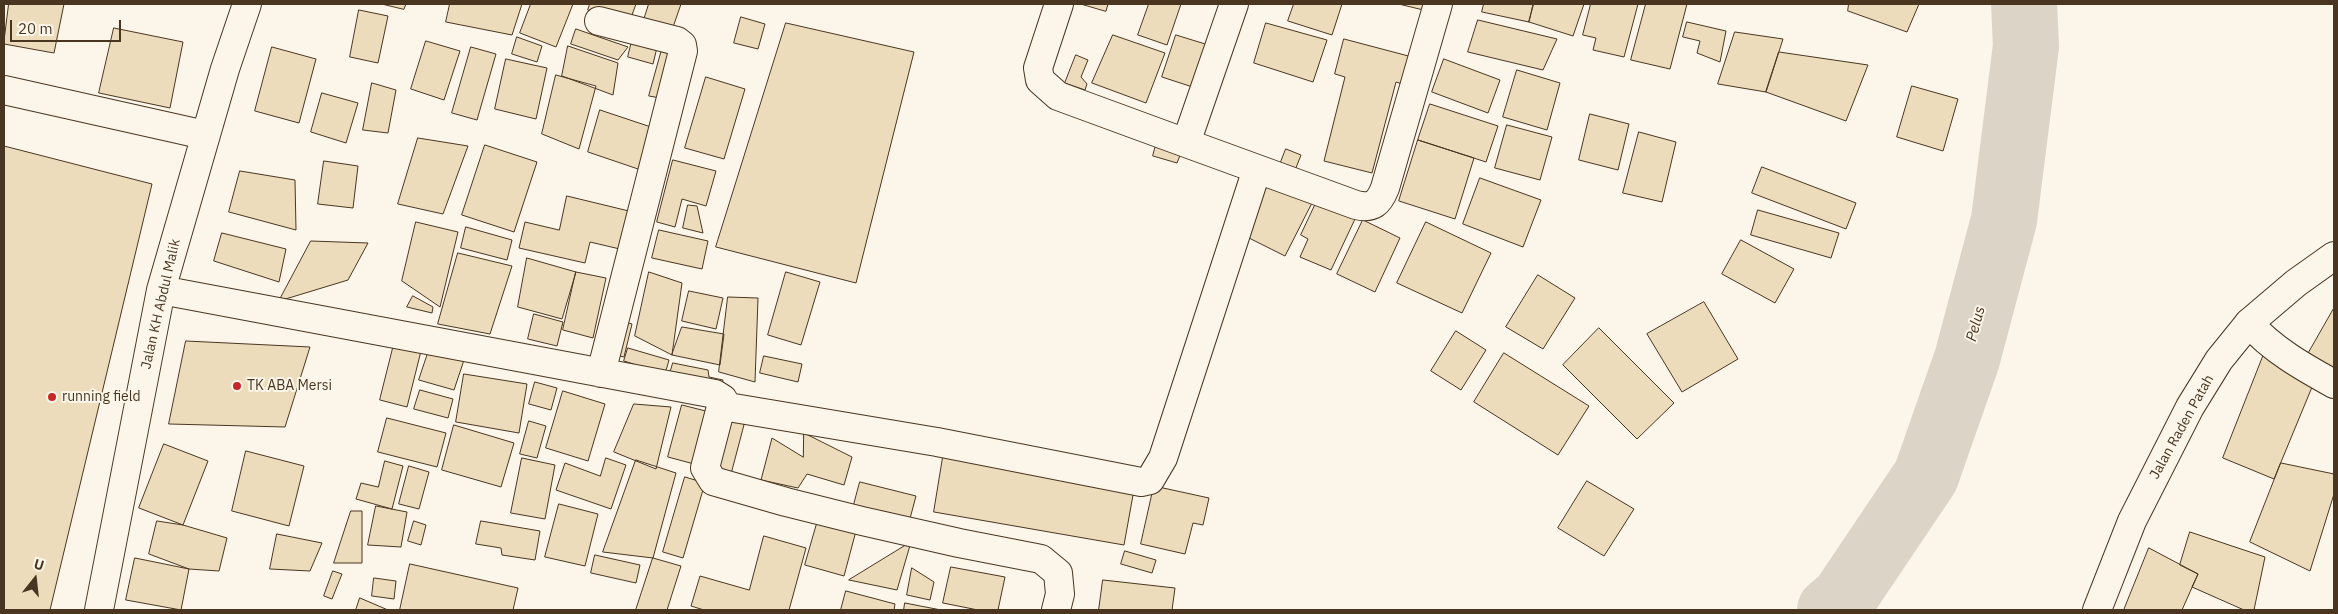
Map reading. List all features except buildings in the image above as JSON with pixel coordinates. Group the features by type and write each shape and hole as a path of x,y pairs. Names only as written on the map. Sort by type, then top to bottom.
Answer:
{"street":[{"name":"Jalan KH Abdul Malik","path":"100,610 161,290 182,130 247,4"},
{"path":"1059,4 1038,68 1040,80 1058,96 1367,208 1380,201 1385,188 1438,4"},
{"path":"1186,143 1234,4"},
{"path":"599,21 677,41 682,45 683,52 601,372"},
{"path":"4,90 182,130"},
{"path":"722,406 838,427 937,442 1141,482 1150,480 1163,458 1257,169"},
{"name":"Jalan Raden Patah","path":"2097,610 2132,521 2190,407 2220,360 2249,323 2296,283 2334,256"},
{"path":"161,290 715,394 723,399 705,468 713,481 862,521 1041,559 1058,573 1060,594 1056,610"},
{"path":"2249,323 2259,334 2284,353 2334,384"}],"waterway":[{"name":"Pelus","path":"1830,610 1844,598 1926,476 1967,359 2004,220 2026,46 2024,4"}],"place":[{"name":"TK ABA Mersi","path":"237,386"},
{"name":"running field","path":"52,397"}]}
